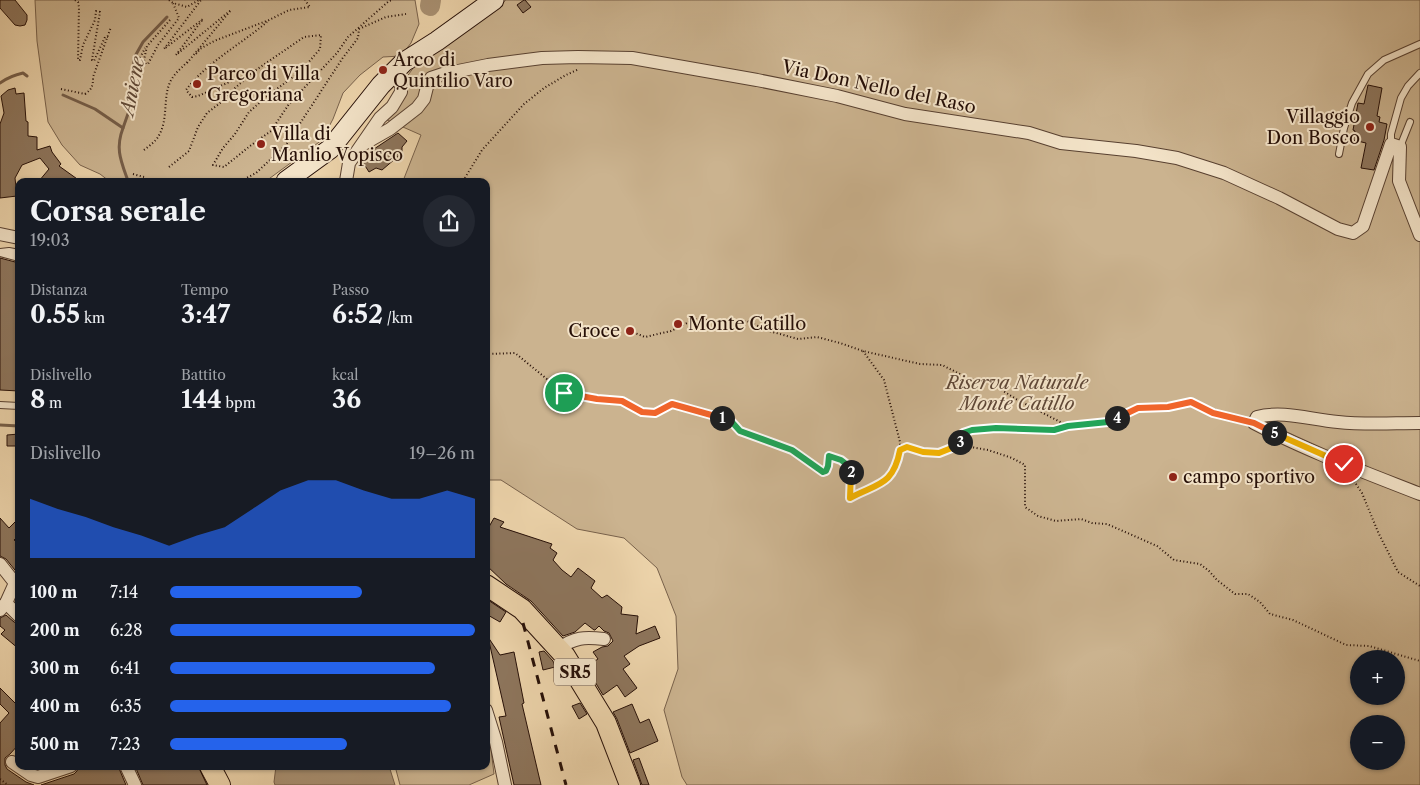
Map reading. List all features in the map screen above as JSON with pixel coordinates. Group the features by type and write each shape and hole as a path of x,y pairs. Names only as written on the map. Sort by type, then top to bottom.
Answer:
{"main road":[{"path":"290,178 330,149 381,85 404,62 494,0"},
{"name":"SR5","path":"490,587 522,609 565,656 606,723 630,785"},
{"path":"212,770 220,785"}],"street":[{"name":"Via Don Nello del Raso","path":"362,144 390,129 417,108 424,100 431,78 443,74 488,65 542,58 632,58 766,81 837,96 906,114 1029,134 1061,143 1136,151 1177,158 1224,173 1280,198 1338,229 1353,233 1363,226 1395,145"},
{"path":"347,178 350,164 362,144 380,118 392,107 401,92 401,83 396,70"},
{"path":"1395,145 1399,181 1420,235"},
{"path":"0,234 15,237"},
{"path":"1420,423 1338,422 1268,414 1257,417 1254,423 1344,464 1420,494"},
{"path":"0,564 15,583 3,606 15,614"},
{"path":"558,649 577,638 604,639"},
{"path":"490,722 505,785"},
{"path":"23,770 31,776 42,777 60,770"},
{"path":"128,770 135,785"}],"lane":[{"path":"1339,154 1344,128 1352,103 1368,74 1384,60 1420,44"},
{"path":"1395,145 1391,134 1401,98 1408,86 1420,73"},
{"path":"1395,145 1410,122"},
{"path":"0,252 15,252"},
{"path":"0,252 4,255 15,257"},
{"path":"0,405 15,406"}],"path":[{"path":"75,0 78,2 79,7 78,60 80,60 82,45 95,20 96,11 100,12 92,60 94,61 105,37 108,37"},
{"path":"147,46 144,60 148,64 158,45 179,18 173,4 169,0"},
{"path":"173,4 187,7 200,0"},
{"path":"187,63 231,10 176,55 203,19 164,49 200,0"},
{"path":"144,150 160,135 166,116 167,92 173,77 200,50 214,41 269,20 289,10 310,7 305,0"},
{"path":"169,167 189,151 198,127 207,113 224,100 235,88 256,70 304,37 321,35 320,50 301,71 266,96 249,112 235,134 223,148 213,166 224,167 272,131 290,104 325,66 348,37 392,0"},
{"path":"358,29 386,17 406,14"},
{"path":"139,89 139,60 142,52 170,20"},
{"path":"256,70 198,96 192,97 186,90 194,79 217,59 252,35 269,20"},
{"path":"61,89 85,94 91,90 93,77 111,27"},
{"path":"247,178 256,173 286,144 358,38 358,29"},
{"path":"465,178 482,150 524,104 544,88 580,68"},
{"path":"133,174 144,177"},
{"path":"630,331 646,337 671,331 695,319 726,322 747,321 769,331 798,339 817,337 863,351 920,364 942,365 968,378 992,384 1016,399 1068,426"},
{"path":"490,354 515,353 564,393 622,401 642,412 655,413 672,404 731,421 740,431 792,450 823,472 826,471 828,466 829,456 841,460 850,467 850,498 885,482 897,465 900,450 900,442 884,380 863,351"},
{"path":"959,445 963,433 972,430 996,428 1054,430 1068,426 1108,422 1138,408 1168,407 1191,402 1213,413 1254,423"},
{"path":"900,450 907,447 923,452 939,453 959,445 988,450 1012,458 1025,465 1025,507 1038,516 1056,521 1081,519 1092,523 1107,524 1157,546 1174,560 1200,564 1235,594 1248,594 1260,602 1270,614 1293,620 1346,645 1369,646 1420,661"},
{"path":"1344,464 1362,493 1378,532 1398,572 1420,586"},
{"path":"0,779 8,785"}],"green space":[{"name":"Parco di Villa Gregoriana","path":"35,0 415,0 419,24 411,43 401,56 383,57 360,75 343,93 322,140 270,178 105,178 80,165 62,145 48,122 37,41"},
{"name":"Riserva Naturale Monte Catillo","path":"506,0 1420,0 1420,785 687,785 682,777 664,710 678,669 676,616 657,568 624,538 577,529 501,480 490,480 490,178 404,178 421,135 378,116 414,67 462,34"},
{"path":"490,741 494,774 469,785 400,785 396,770 490,770"}],"shaded area":[{"path":"276,770 390,770 395,785 275,785"}],"building":[{"path":"0,0 15,0 27,15 25,25 15,25 0,8"},
{"path":"524,0 531,7 523,13 517,5"},
{"name":"Villaggio Don Bosco","path":"1368,85 1382,88 1377,116 1380,117 1379,122 1387,124 1374,170 1361,168 1366,143 1353,140 1358,103 1364,104"},
{"path":"15,88 16,94 24,93 28,136 37,137 37,150 50,146 61,164 59,166 76,178 42,178 49,169 40,158 22,165 15,178 15,196 0,198 0,124 4,113 1,96 8,90"},
{"path":"398,133 407,141 402,147 402,153 382,170 376,168 369,172 362,161 370,156 368,153"},
{"path":"0,258 15,262 15,391 0,390"},
{"path":"15,434 15,446 7,446 7,435"},
{"path":"0,518 9,528 15,522 15,570 6,559 0,556"},
{"path":"494,518 504,522 500,527 552,544 550,548 557,553 553,560 562,570 571,577 578,568 595,581 591,588 602,598 607,595 622,607 621,614 638,616 636,634 655,626 660,638 639,646 624,656 630,664 623,669 637,688 625,697 617,685 603,695 586,667 598,659 593,652 608,646 613,641 609,633 599,626 594,630 585,623 575,632 563,636 531,601 506,584 490,569 490,525"},
{"path":"490,601 506,612 500,622 490,616"},
{"path":"6,615 15,622 15,646 1,634 5,630 0,626 0,618"},
{"path":"490,640 500,655 514,652 524,703 522,704 541,785 514,785 499,717 506,716"},
{"path":"544,651 553,661 555,667 543,670 539,652"},
{"path":"0,688 15,703 15,748 5,758 5,765 7,769 34,785 0,785 0,723 9,713 0,704"},
{"path":"580,703 587,714 579,719 572,706"},
{"path":"632,704 640,723 649,719 658,741 630,753 613,712"},
{"path":"639,758 649,785 642,785 633,760"},
{"path":"120,770 126,785 41,785 74,774 77,771"},
{"path":"137,770 200,770 207,785 143,785"}],"waterway":[{"name":"Aniene","path":"430,6 431,0"},
{"name":"Aniene","path":"63,95 95,109 123,128 130,108 133,90 134,58 143,42 167,17"},
{"name":"Aniene","path":"0,83 23,73 27,76"},
{"path":"123,128 119,149 127,178"},
{"name":"Aniene","path":"0,425 15,426"}],"railway":[{"path":"523,623 566,785"}],"place":[{"name":"Arco di Quintilio Varo","path":"383,70"},
{"name":"Parco di Villa Gregoriana","path":"197,84"},
{"name":"Villaggio Don Bosco","path":"1370,127"},
{"name":"Villa di Manlio Vopisco","path":"261,144"},
{"name":"Monte Catillo","path":"678,324"},
{"name":"Croce","path":"630,331"},
{"name":"campo sportivo","path":"1173,477"}],"route":[{"path":"564,393 622,401 642,412 655,413 672,404 731,421 740,431 792,450 823,472 826,471 828,466 829,456 841,460 850,467 850,498 885,482 897,465 900,450 907,447 923,452 939,453 959,445 963,433 972,430 996,428 1054,430 1068,426 1108,422 1138,408 1168,407 1191,402 1213,413 1254,423 1344,464"}]}
